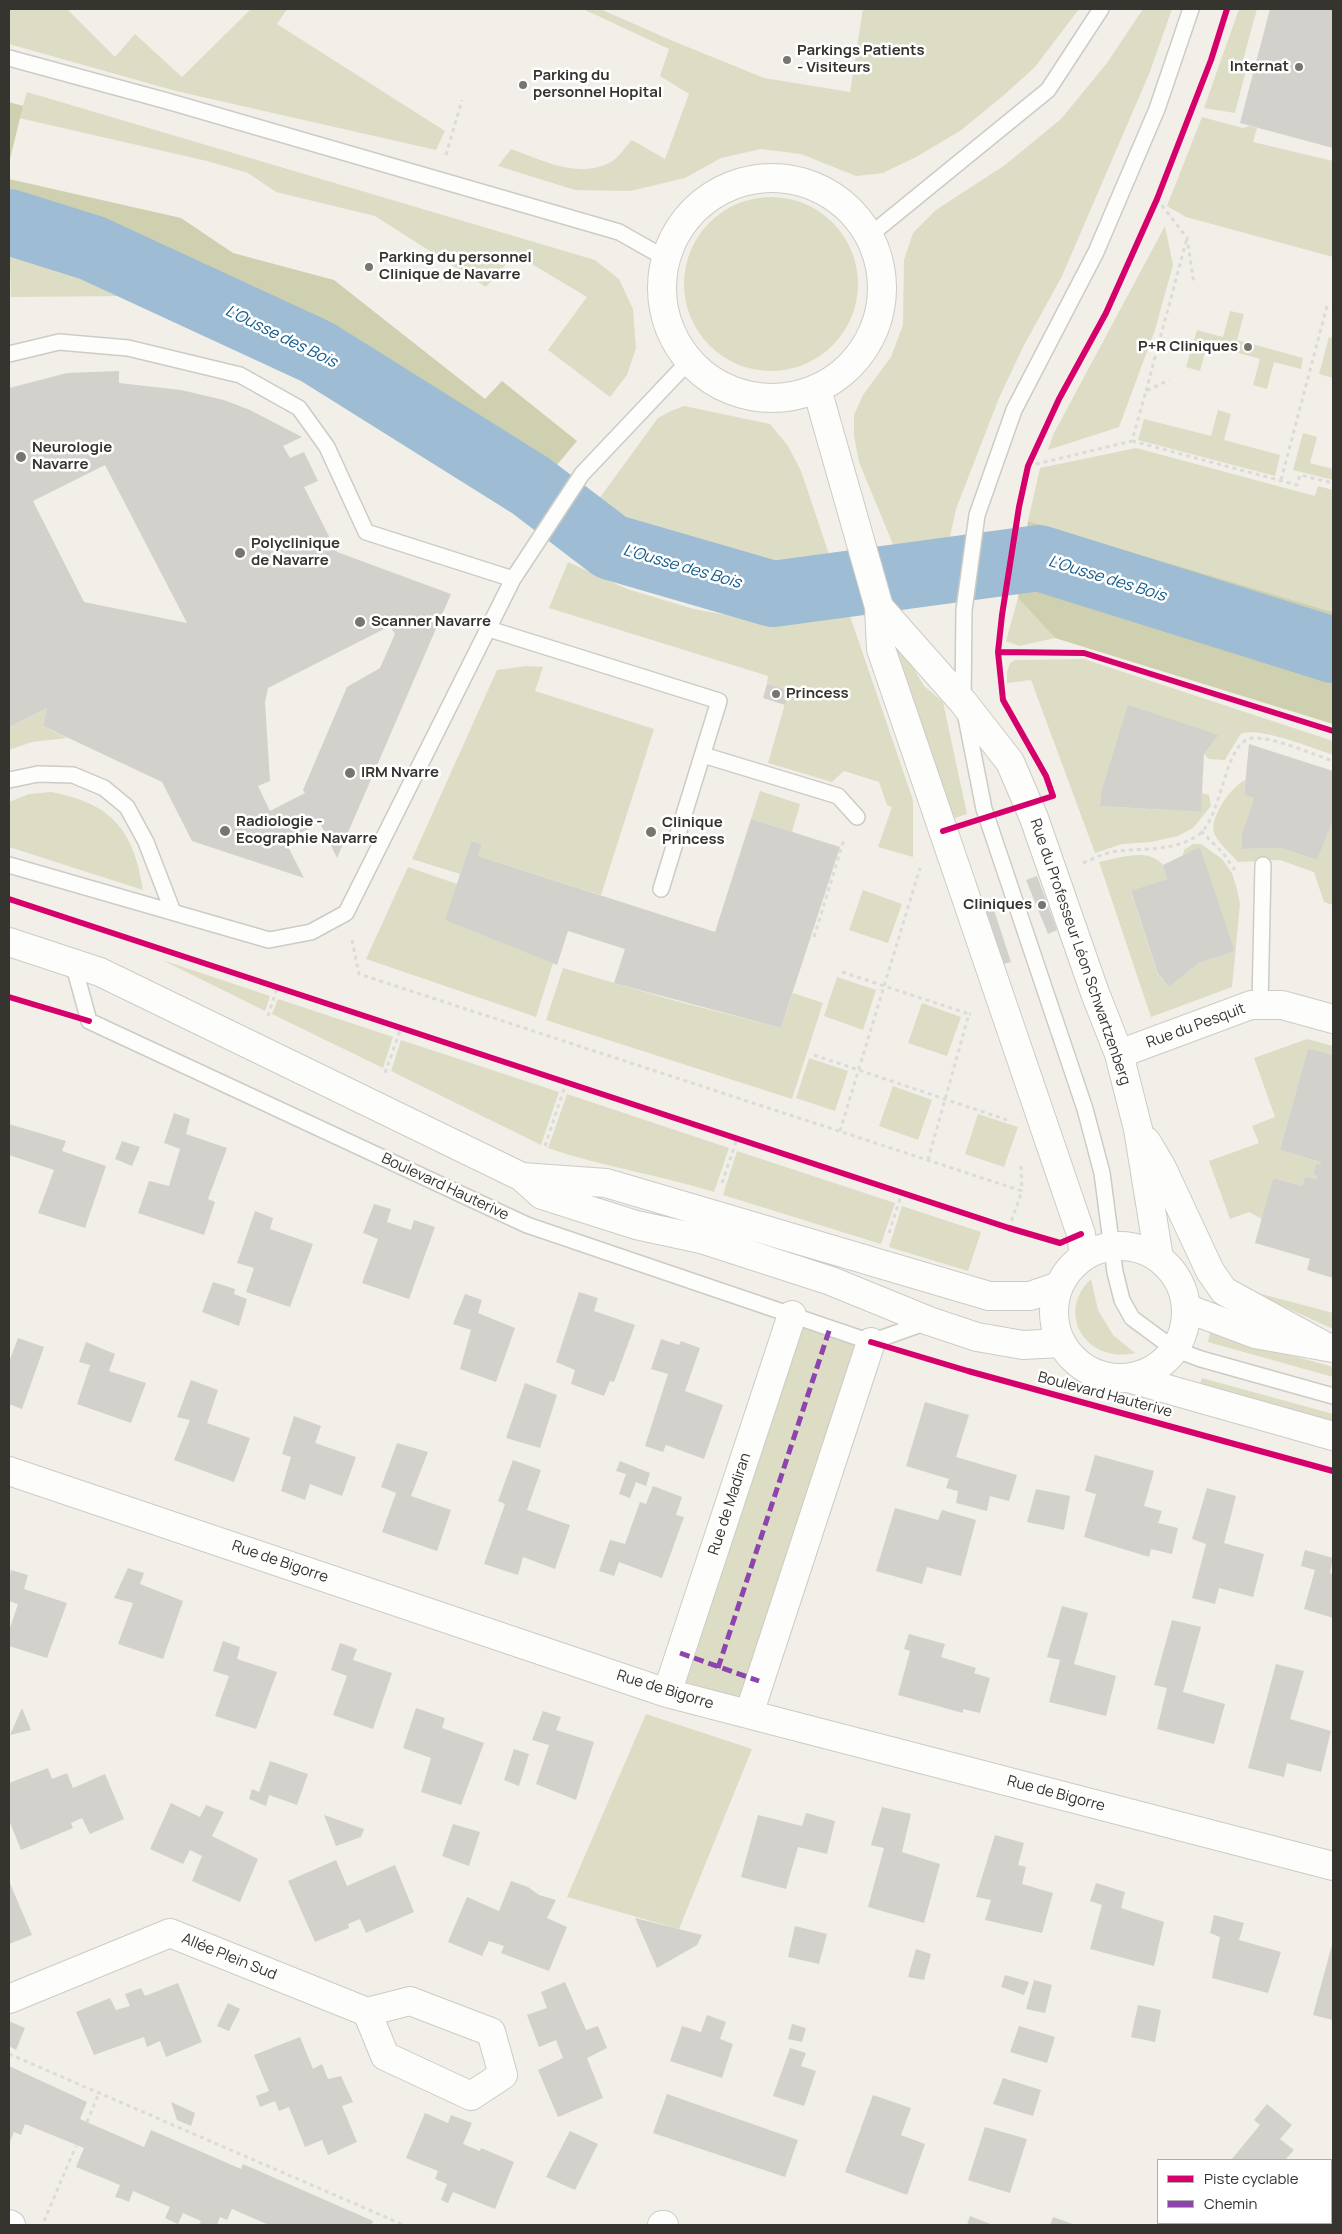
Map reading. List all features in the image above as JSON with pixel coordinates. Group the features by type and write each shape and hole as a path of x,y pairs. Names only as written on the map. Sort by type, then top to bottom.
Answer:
{"street":[{"path":"778,177 815,186 847,205 870,235 881,263 883,294 877,324 864,351 843,373 816,390 783,398 748,396 715,383 689,361 669,330 661,294 665,258 681,225 707,197 741,182 778,177"},
{"name":"Rue du Professeur Léon Schwartzenberg","path":"816,390 859,531 879,607 881,649 1080,1234 1084,1256"},
{"name":"Rue du Professeur Léon Schwartzenberg","path":"879,607 963,702 1010,762 1034,818 1119,1054 1138,1129 1159,1258"},
{"path":"9,942 100,972 522,1177 542,1195 636,1225 701,1239 776,1263 831,1281 929,1321 977,1337 1023,1345 1062,1344"},
{"name":"Rue du Pesquit","path":"1119,1054 1244,1008 1260,1005 1282,1005 1333,1019"},
{"path":"1138,1129 1162,1168 1210,1271 1224,1291 1329,1347"},
{"path":"522,1177 606,1183 989,1296 1030,1296 1059,1286"},
{"name":"Boulevard Hauterive","path":"1128,1378 1147,1372 1164,1361 1174,1349 1184,1328 1186,1308 1182,1290 1173,1272 1159,1258 1141,1249 1111,1246 1084,1256 1069,1269 1059,1286 1053,1305 1055,1325 1062,1344 1073,1360 1089,1371 1108,1378 1128,1378 1333,1436"},
{"path":"1186,1308 1255,1334 1329,1347"},
{"name":"Rue de Madiran","path":"667,1693 792,1315"},
{"path":"749,1714 871,1342"},
{"name":"Rue de Bigorre","path":"9,1471 667,1693 1333,1866"},
{"name":"Allée Plein Sud","path":"9,2000 170,1933 367,2012"},
{"path":"410,2001 491,2032 503,2075 471,2096 385,2056 367,2012 410,2001"}],"lane":[{"path":"870,235 1048,90 1101,9"},
{"path":"1190,9 1157,108 1096,252 1014,410 977,515 964,610 963,702 984,809 1085,1109 1102,1172 1111,1246 1122,1300 1132,1318 1174,1349 1201,1360 1333,1396"},
{"path":"9,58 167,101 619,232 665,258"},
{"path":"9,354 59,342 128,348 240,375 299,408 326,446 366,532 513,579"},
{"path":"9,865 269,940 311,932 346,913 513,579 582,474 689,361"},
{"path":"489,629 719,701 661,889"},
{"path":"703,755 838,796 855,814"},
{"path":"9,780 38,774 73,775 104,788 127,807 146,842 173,912"},
{"path":"1260,1005 1263,865"},
{"name":"Boulevard Hauterive","path":"73,963 89,1020 527,1225 871,1342"},
{"path":"871,1342 929,1321"}],"path":[{"path":"439,180 462,100"},
{"path":"1153,208 1160,190"},
{"path":"1156,200 1187,238 1194,284"},
{"path":"1132,440 1187,238"},
{"path":"1281,480 1328,302"},
{"path":"1146,392 1169,380"},
{"path":"1028,466 1132,440 1298,485 1300,475 1333,483"},
{"path":"1026,474 1032,458"},
{"path":"1054,875 1109,853 1157,850 1198,835 1218,805 1226,772 1241,742 1251,738 1266,739 1333,760"},
{"path":"814,937 855,814"},
{"path":"840,1131 921,863"},
{"path":"346,913 359,974 1022,1191 1009,1228"},
{"path":"842,972 976,1016"},
{"path":"268,984 286,990"},
{"path":"268,1016 277,988"},
{"path":"928,1160 969,1014"},
{"path":"392,1025 410,1031"},
{"path":"385,1074 401,1028"},
{"path":"814,1055 1010,1121"},
{"path":"557,1080 576,1086"},
{"path":"544,1150 566,1082"},
{"path":"727,1136 746,1142"},
{"path":"720,1189 737,1139"},
{"path":"893,1190 911,1196"},
{"path":"887,1240 902,1193"},
{"path":"1000,1225 1018,1230"},
{"path":"9,2054 404,2225"},
{"path":"87,2122 98,2094"},
{"path":"42,2225 76,2146"}],"green space":[{"path":"9,9 67,9 115,57 135,34 182,77 251,9 287,9 277,24 445,131 436,150 176,91 9,44"},
{"path":"583,9 600,9 764,78 850,92 863,9 1079,9 1035,67 1004,95 960,131 916,157 883,173 856,176 801,154 761,149 721,158 685,178 630,191 575,190 498,166 511,149 572,169 597,167 612,161 632,140 665,159 689,94 660,76 669,49"},
{"path":"1143,9 1172,9 1149,74 1062,276 1023,347 999,398 956,509 948,546 901,564 859,462 854,436 854,415 863,395 891,357 903,325 904,260 913,233 936,210 1005,165 1061,119 1107,63"},
{"path":"1239,9 1257,9 1242,64 1247,66 1235,113 1204,108"},
{"path":"27,92 595,260 619,279 633,309 636,348 627,375 610,397 548,350 587,297 515,254 486,287 375,216 276,192 248,173 207,161 19,118"},
{"path":"9,102 23,106 9,163"},
{"path":"1202,117 1243,128 1249,126 1257,128 1253,142 1333,161 1333,257 1186,217 1167,206"},
{"path":"9,179 181,218 233,253 334,280 485,399 502,381 577,441 546,478 331,346 94,234 9,198"},
{"path":"762,197 780,197 804,203 833,222 852,251 858,275 858,293 852,317 833,346 804,365 780,371 762,371 738,365 709,346 690,317 684,293 684,275 690,251 709,222 738,203"},
{"path":"1165,226 1173,265 1155,330 1119,427 1048,450 1054,433"},
{"path":"9,230 82,256 128,296 11,297"},
{"path":"1230,311 1244,314 1237,340 1303,358 1301,369 1274,362 1267,389 1253,385 1260,359 1207,344 1200,371 1186,367 1197,330 1223,337"},
{"path":"1329,337 1333,338 1333,378 1319,374"},
{"path":"684,406 770,424 788,446 801,471 838,581 774,590 613,545 582,522 658,418"},
{"path":"1218,410 1231,414 1224,440 1280,455 1275,476 1138,440 1144,419 1211,436"},
{"path":"1303,433 1317,437 1310,463 1333,469 1333,480 1293,470"},
{"path":"1136,448 1315,496 1318,486 1333,490 1333,612 1028,521 1040,468"},
{"path":"1028,521 1333,612 1333,724 1055,638 1018,598"},
{"path":"568,562 627,589 694,609 732,616 785,620 849,613 913,800 913,857 878,847 892,807 887,805 879,782 844,771 832,782 768,763 789,690 767,684 768,676 549,608"},
{"path":"1018,598 1055,638 1019,646 1006,641"},
{"path":"886,622 924,686 943,702 967,814 949,820"},
{"path":"1084,659 1333,741 1333,755 1287,739 1249,732 1241,734 1225,760 1209,759 1204,754 1219,735 1129,706 1101,792 1100,806 1200,812 1202,793 1209,795 1211,806 1193,828 1178,836 1151,842 1122,844 1095,853 1031,680 1007,683 1007,672 1010,663 1015,660"},
{"path":"526,666 543,667 535,691 654,729 601,895 478,856 482,844 471,841 460,874 412,859 497,670"},
{"path":"47,708 43,726 67,738 32,742 9,750 9,727"},
{"path":"1245,780 1244,795 1254,798 1242,833 1243,849 1281,848 1317,860 1333,821 1333,905 1324,902 1314,872 1280,860 1238,862 1217,839 1213,828 1214,820 1228,796"},
{"path":"760,791 800,804 792,832 751,819"},
{"path":"51,792 72,797 89,804 104,812 116,823 126,836 133,851 143,890 9,847 9,802 29,794"},
{"path":"1193,844 1201,844 1222,859 1232,873 1237,889 1240,904 1232,987 1151,1017 1099,862 1140,855 1156,859 1162,864 1167,879 1131,892 1158,975 1169,987 1199,963 1235,951 1200,848 1183,856 1184,850"},
{"path":"408,867 457,884 446,920 553,963 536,1017 366,959"},
{"path":"863,890 902,904 888,943 849,930"},
{"path":"162,960 270,996 265,1011"},
{"path":"563,968 676,1001 781,1028 793,993 823,1003 792,1099 546,1020"},
{"path":"837,977 876,990 863,1030 824,1016"},
{"path":"278,999 393,1037 383,1068 272,1014"},
{"path":"922,1003 961,1017 947,1056 908,1043"},
{"path":"1307,1039 1333,1046 1333,1055 1308,1048 1280,1150 1321,1162 1320,1165 1316,1164 1313,1175 1317,1176 1316,1179 1305,1176 1302,1186 1273,1178 1262,1219 1249,1212 1230,1219 1209,1161 1259,1143 1252,1126 1275,1117 1254,1058"},
{"path":"401,1040 559,1092 541,1145 391,1071"},
{"path":"809,1058 848,1071 835,1111 796,1098"},
{"path":"893,1086 932,1100 918,1140 879,1126"},
{"path":"567,1094 729,1148 714,1192 548,1148"},
{"path":"978,1114 1018,1127 1004,1167 965,1154"},
{"path":"737,1151 895,1203 881,1244 723,1195"},
{"path":"902,1206 981,1232 968,1271 889,1247"},
{"path":"1091,1279 1098,1310 1113,1335 1135,1353 1118,1354 1102,1351 1090,1343 1081,1333 1076,1320 1076,1306 1081,1292"},
{"path":"1250,1291 1333,1313 1333,1329"},
{"path":"798,1325 860,1347 741,1704 678,1687"},
{"path":"1210,1333 1333,1367 1333,1377 1208,1342"},
{"path":"1202,1378 1333,1414 1333,1424 1199,1387"},
{"path":"646,1714 752,1749 679,1929 567,1897"}],"building":[{"name":"Internat","path":"1270,9 1333,9 1333,148 1240,123"},
{"path":"119,371 119,383 181,390 224,400 250,410 302,437 283,446 290,458 304,452 318,481 304,487 337,552 451,594 337,858 320,823 285,841 304,878 192,841 162,782 43,726 47,708 9,727 9,388 67,373","holes":["105,465 187,623 84,602 33,501","390,626 395,634 380,668 347,687 303,790 305,793 270,811 258,786 270,781 265,702 268,688"]},
{"name":"Princess","path":"767,684 789,690 785,705 763,698"},
{"path":"1128,705 1219,735 1204,754 1201,812 1100,806 1101,792"},
{"path":"1249,744 1333,771 1333,821 1317,860 1281,848 1242,849 1242,833 1254,798 1244,795"},
{"name":"Clinique Princess","path":"751,819 840,847 781,1028 614,983 625,949 568,931 557,965 445,920 471,841 482,844 478,856 715,932"},
{"path":"1200,847 1235,951 1199,963 1169,987 1158,974 1131,891 1167,879 1163,865"},
{"name":"Cliniques","path":"1037,876 1057,930 1048,934 1026,880"},
{"path":"992,904 1011,962 999,965 981,908"},
{"path":"1308,1048 1333,1055 1333,1278 1307,1270 1310,1259 1255,1243 1273,1178 1302,1186 1305,1176 1316,1179 1317,1176 1313,1175 1316,1164 1320,1165 1321,1162 1280,1150"},
{"path":"174,1113 190,1119 186,1134 227,1148 208,1199 215,1202 204,1235 138,1213 149,1181 169,1186 180,1149 164,1143"},
{"path":"9,1124 66,1141 62,1151 106,1166 85,1228 38,1213 54,1170 9,1155"},
{"path":"122,1141 140,1147 132,1166 115,1159"},
{"path":"374,1204 391,1209 387,1222 411,1230 414,1220 435,1227 409,1299 362,1283 378,1239 363,1233"},
{"path":"255,1211 273,1218 270,1229 313,1244 290,1307 246,1292 254,1268 237,1263"},
{"path":"213,1282 235,1289 234,1294 247,1299 239,1326 202,1312"},
{"path":"579,1292 598,1298 594,1311 635,1325 614,1382 610,1381 604,1396 571,1384 575,1370 556,1362"},
{"path":"465,1294 482,1300 478,1313 515,1328 496,1382 460,1369 471,1330 453,1324"},
{"path":"18,1338 44,1347 22,1409 9,1404 9,1362"},
{"path":"661,1339 679,1345 681,1341 700,1348 685,1391 723,1405 704,1459 666,1445 663,1452 645,1446 668,1374 651,1369"},
{"path":"86,1342 115,1354 109,1371 146,1383 131,1423 77,1404 90,1365 79,1362"},
{"path":"191,1380 218,1390 207,1423 250,1438 234,1482 174,1460 190,1420 177,1417"},
{"path":"525,1383 557,1395 540,1448 506,1438"},
{"path":"925,1402 969,1415 956,1457 1017,1475 1009,1501 990,1496 987,1511 956,1503 958,1491 946,1488 949,1479 906,1466"},
{"path":"294,1416 321,1426 315,1443 356,1457 342,1496 310,1484 305,1500 281,1491 291,1457 282,1454"},
{"path":"397,1443 428,1452 411,1496 451,1510 437,1551 382,1532 396,1493 381,1487"},
{"path":"1095,1455 1154,1471 1144,1506 1162,1511 1158,1523 1178,1528 1172,1554 1151,1549 1149,1557 1084,1537 1096,1494 1085,1491"},
{"path":"513,1460 541,1470 527,1510 570,1525 555,1569 523,1557 518,1575 484,1564 505,1504 498,1501"},
{"path":"620,1461 650,1473 646,1486 636,1482 630,1498 619,1494 626,1474 616,1471"},
{"path":"653,1486 682,1497 676,1515 684,1517 662,1578 619,1562 614,1576 599,1571 610,1540 625,1544 640,1502 646,1504"},
{"path":"1207,1488 1236,1496 1224,1543 1264,1554 1253,1597 1219,1588 1215,1604 1192,1598 1206,1544 1192,1539"},
{"path":"1036,1489 1070,1496 1064,1530 1027,1522"},
{"path":"895,1508 938,1520 942,1510 976,1520 961,1576 927,1567 922,1584 876,1571"},
{"path":"1305,1550 1333,1558 1330,1573 1333,1574 1333,1618 1304,1609 1315,1570 1301,1566"},
{"path":"128,1568 144,1573 140,1584 183,1601 163,1659 118,1644 133,1603 114,1598"},
{"path":"11,1570 28,1575 24,1589 67,1603 47,1658 9,1646 9,1631 18,1604 9,1601"},
{"path":"1062,1606 1088,1613 1074,1664 1116,1676 1106,1716 1049,1702 1060,1660 1047,1657"},
{"path":"1172,1620 1201,1627 1183,1692 1225,1704 1214,1744 1157,1729 1167,1688 1154,1685"},
{"path":"909,1634 945,1644 941,1657 976,1668 974,1673 990,1678 980,1713 963,1709 963,1713 898,1695 910,1651 904,1649"},
{"path":"223,1641 240,1647 237,1659 277,1672 256,1729 215,1716 229,1676 213,1671"},
{"path":"340,1643 357,1649 353,1660 392,1673 373,1729 333,1715 347,1676 331,1670"},
{"path":"1276,1664 1304,1671 1290,1719 1331,1731 1321,1772 1287,1763 1284,1777 1248,1768"},
{"path":"22,1708 31,1730 10,1735"},
{"path":"416,1708 445,1718 442,1728 484,1743 461,1805 421,1792 431,1758 403,1748"},
{"path":"543,1711 561,1717 556,1730 594,1742 576,1800 536,1784 549,1745 532,1740"},
{"path":"514,1749 529,1754 519,1786 504,1780"},
{"path":"270,1761 308,1774 297,1805 269,1795 266,1806 249,1799 252,1789 259,1792"},
{"path":"48,1768 52,1779 67,1773 73,1788 105,1774 124,1819 90,1834 82,1818 71,1823 73,1828 21,1850 9,1820 9,1783"},
{"path":"171,1803 200,1817 206,1805 224,1812 212,1836 258,1859 240,1902 192,1881 202,1856 190,1850 183,1864 150,1849"},
{"path":"882,1807 911,1814 902,1852 940,1864 924,1923 868,1907 884,1848 871,1845"},
{"path":"806,1813 835,1821 827,1854 798,1847 786,1889 741,1877 758,1815 802,1826"},
{"path":"324,1815 364,1829 361,1837 336,1846"},
{"path":"453,1824 480,1832 469,1866 442,1856"},
{"path":"995,1835 1024,1843 1018,1865 1026,1867 1022,1884 1053,1893 1042,1933 985,1920 991,1900 976,1897"},
{"path":"336,1860 347,1886 395,1865 414,1912 366,1933 360,1919 348,1924 349,1928 315,1942 288,1881"},
{"path":"9,1881 32,1935 9,1944"},
{"path":"511,1881 528,1887 539,1895 556,1900 547,1918 567,1927 549,1971 501,1953 504,1946 489,1941 482,1956 448,1942 467,1897 499,1911"},
{"path":"1096,1883 1125,1892 1121,1908 1164,1922 1154,1966 1090,1949 1102,1905 1090,1901"},
{"path":"1214,1915 1244,1923 1239,1940 1281,1952 1268,1993 1212,1978 1220,1937 1210,1933"},
{"path":"635,1918 702,1935 697,1945 657,1968"},
{"path":"795,1926 827,1934 819,1964 788,1957"},
{"path":"1333,1941 1333,2020 1313,2015"},
{"path":"916,1949 931,1954 924,1980 908,1977"},
{"path":"1005,1975 1029,1982 1024,1995 1001,1987"},
{"path":"1034,1980 1052,1985 1045,2013 1026,2009"},
{"path":"565,1982 586,2030 598,2026 607,2048 587,2058 603,2098 558,2117 538,2070 563,2058 556,2040 539,2047 527,2015 547,2008 541,1992"},
{"path":"178,1983 202,2042 166,2057 160,2041 147,2047 144,2037 94,2055 76,2012 110,1998 116,2010 130,2006 125,1994 141,1988 145,1996"},
{"path":"228,2003 240,2009 229,2031 217,2026"},
{"path":"1138,2005 1161,2010 1155,2042 1131,2037"},
{"path":"707,2015 726,2022 720,2039 733,2044 722,2078 670,2061 682,2026 701,2032"},
{"path":"9,2021 25,2028 16,2050 9,2046"},
{"path":"792,2024 806,2028 802,2042 788,2039"},
{"path":"1019,2026 1055,2037 1047,2063 1010,2052"},
{"path":"300,2037 313,2069 322,2064 328,2079 341,2076 353,2102 342,2106 357,2142 328,2155 322,2140 305,2147 289,2107 279,2111 275,2101 260,2107 256,2096 269,2091 254,2055"},
{"path":"790,2048 806,2053 801,2066 816,2071 804,2106 773,2096"},
{"path":"9,2066 87,2102 80,2119 144,2147 151,2130 241,2169 243,2164 373,2221 371,2225 269,2225 232,2209 227,2220 220,2217 217,2225 199,2225 201,2221 183,2213 178,2224 165,2218 170,2207 133,2191 129,2202 115,2197 120,2185 76,2167 84,2148 25,2124 21,2135 14,2132 9,2144"},
{"path":"1003,2078 1041,2090 1033,2116 993,2104"},
{"path":"667,2094 798,2140 785,2177 653,2133"},
{"path":"873,2095 911,2108 901,2135 925,2144 907,2195 845,2172"},
{"path":"171,2102 195,2113 191,2126 177,2120"},
{"path":"1267,2104 1292,2125 1280,2139 1294,2150 1286,2159 1232,2159 1260,2125 1254,2120"},
{"path":"425,2113 448,2123 451,2115 472,2123 463,2144 480,2151 481,2148 514,2162 495,2209 453,2192 448,2203 441,2200 447,2184 435,2179 438,2171 406,2158"},
{"path":"985,2127 1027,2139 1010,2193 968,2180"},
{"path":"570,2131 598,2144 575,2190 546,2177"},
{"path":"970,2216 993,2225 967,2225"},
{"path":"1053,2217 1076,2225 1050,2225"}],"waterway":[{"name":"L'Ousse des Bois","path":"9,222 92,248 317,352 531,486 611,547 773,594 1039,558 1333,650"}],"marked path":[{"path":"718,1668 830,1328"},
{"path":"680,1653 759,1681"}],"cycle path":[{"path":"943,831 1053,796 1046,776 1003,700 998,652 1019,507 1028,466 1059,399 1106,313 1157,199 1211,60 1227,9"},
{"path":"998,652 1084,653 1333,731"},
{"path":"9,899 1009,1228 1060,1243 1081,1234"},
{"path":"9,997 89,1021"},
{"path":"871,1342 968,1371 1333,1471"}],"place":[{"name":"Parkings Patients - Visiteurs","path":"787,60"},
{"name":"Internat","path":"1299,67"},
{"name":"Parking du personnel Hopital","path":"523,85"},
{"name":"Parking du personnel Clinique de Navarre","path":"369,267"},
{"name":"P+R Cliniques","path":"1248,347"},
{"name":"Neurologie Navarre","path":"21,457"},
{"name":"Polyclinique de Navarre","path":"240,553"},
{"name":"Scanner Navarre","path":"360,622"},
{"name":"Princess","path":"776,694"},
{"name":"IRM Nvarre","path":"350,773"},
{"name":"Radiologie - Ecographie Navarre","path":"225,831"},
{"name":"Clinique Princess","path":"651,832"},
{"name":"Cliniques","path":"1042,905"}]}
